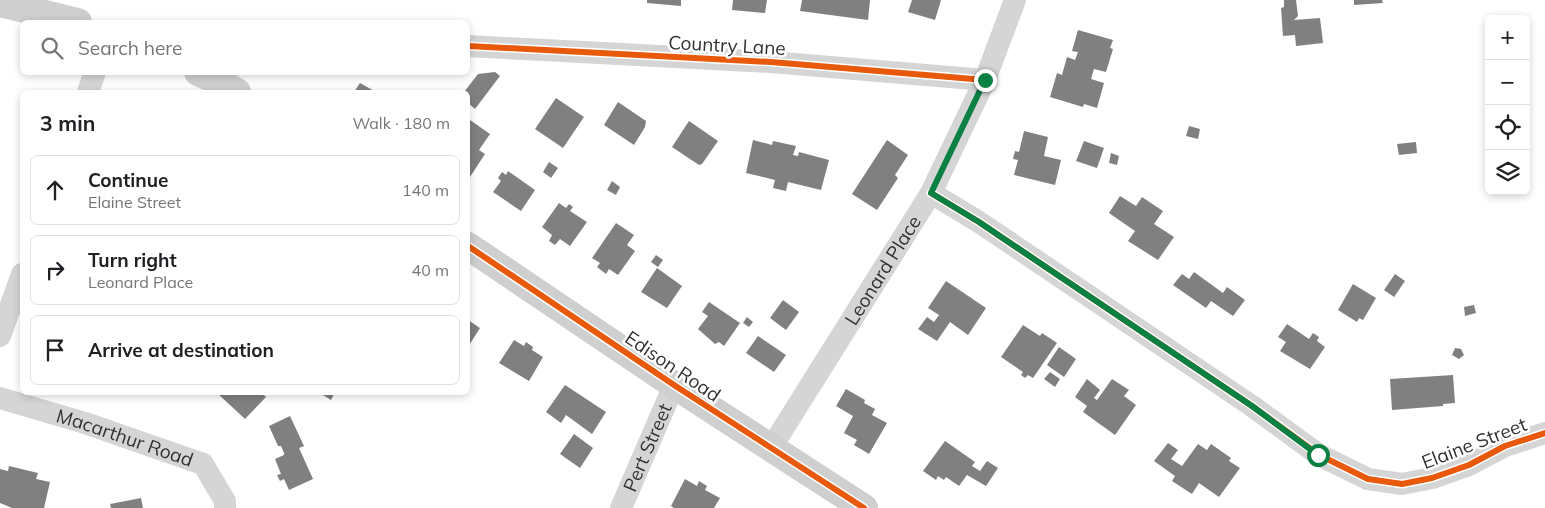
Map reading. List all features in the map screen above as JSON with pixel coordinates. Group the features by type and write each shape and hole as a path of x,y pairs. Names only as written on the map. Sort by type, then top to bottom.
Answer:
{"street":[{"name":"Leonard Place","path":"771,448 931,193 985,80 1015,0"},
{"path":"0,3 70,20"},
{"name":"Country Lane","path":"470,46 771,62 985,80"},
{"path":"89,90 94,75"},
{"name":"Elaine Street","path":"931,193 979,222 1244,401 1318,455 1368,479 1402,484 1432,478 1469,466 1505,446 1545,433"},
{"name":"Edison Road","path":"470,247 674,385 864,508"},
{"path":"0,336 20,280"},
{"name":"Pert Street","path":"621,508 674,385"},
{"name":"Macarthur Road","path":"0,398 85,422 203,464 225,501 225,508"}],"building":[{"path":"647,0 681,0 681,6 647,3"},
{"path":"733,0 767,0 765,13 732,10"},
{"path":"802,0 870,0 868,20 800,11"},
{"path":"912,0 941,0 935,20 908,12"},
{"path":"1284,0 1296,0 1298,16 1294,20 1320,18 1323,43 1296,46 1295,35 1283,36 1281,8 1284,7"},
{"path":"1354,0 1382,0 1383,3 1354,5"},
{"path":"1078,30 1113,40 1110,48 1113,49 1106,72 1094,69 1091,79 1104,83 1097,108 1084,104 1083,107 1050,97 1057,73 1062,75 1067,57 1075,60 1078,52 1072,51"},
{"path":"495,72 500,76 475,109 470,105 470,90 466,90 478,74"},
{"path":"360,83 372,90 355,90"},
{"path":"556,98 584,117 563,148 535,129"},
{"path":"618,102 646,121 645,127 634,145 604,125"},
{"path":"470,120 490,134 479,150 485,154 470,177"},
{"path":"689,121 718,141 702,164 699,165 672,147"},
{"path":"1189,126 1200,129 1198,139 1186,136"},
{"path":"1024,131 1048,137 1044,156 1061,160 1055,185 1014,175 1018,160 1013,159 1015,151 1019,152"},
{"path":"753,140 772,145 773,141 796,146 793,155 798,156 799,152 829,160 821,190 788,182 786,191 773,188 775,180 746,173"},
{"path":"887,140 908,155 895,175 898,178 877,210 852,194"},
{"path":"1084,141 1104,148 1097,168 1076,161"},
{"path":"1416,142 1417,153 1399,155 1397,144"},
{"path":"1111,153 1119,156 1117,165 1109,163"},
{"path":"549,162 558,168 551,178 543,172"},
{"path":"508,171 535,190 521,211 493,192 501,181 498,178 502,172 506,175"},
{"path":"612,181 620,187 616,195 607,190"},
{"path":"1120,196 1136,206 1142,197 1163,211 1154,224 1174,237 1158,260 1128,241 1135,231 1109,213"},
{"path":"559,203 566,208 569,204 573,207 570,211 587,222 570,246 560,239 555,245 549,241 552,235 542,227"},
{"path":"616,223 634,235 627,245 635,251 618,275 609,269 606,274 597,267 600,263 592,258"},
{"path":"656,255 663,260 658,267 651,262"},
{"path":"657,268 682,286 667,308 641,292"},
{"path":"1194,272 1223,293 1227,287 1245,300 1233,316 1211,301 1206,308 1173,285 1182,274 1189,279"},
{"path":"1395,274 1405,281 1394,297 1384,290"},
{"path":"946,281 986,308 968,335 950,322 937,341 918,329 927,317 934,322 939,315 928,308"},
{"path":"1353,284 1376,298 1363,320 1359,318 1357,322 1338,310"},
{"path":"783,300 799,312 786,330 770,318"},
{"path":"709,302 740,323 724,346 719,342 715,344 698,329 708,316 702,312"},
{"path":"1474,305 1476,313 1465,316 1464,307"},
{"path":"747,317 753,322 749,327 743,323"},
{"path":"470,321 480,328 470,344"},
{"path":"1287,324 1309,339 1313,333 1319,337 1317,341 1325,347 1310,369 1280,351 1286,342 1278,337"},
{"path":"1023,325 1040,336 1042,333 1057,343 1033,378 1028,375 1025,378 1021,375 1023,372 1001,357"},
{"path":"758,336 786,355 774,372 746,353"},
{"path":"514,340 524,346 526,342 533,347 532,350 543,357 529,381 499,363"},
{"path":"1059,347 1076,359 1064,377 1047,365"},
{"path":"1455,348 1461,349 1464,355 1459,359 1452,355"},
{"path":"1050,372 1060,379 1055,387 1044,379"},
{"path":"1453,375 1455,403 1443,404 1443,406 1392,410 1390,379"},
{"path":"1087,379 1100,390 1094,398 1097,400 1112,379 1129,390 1124,396 1136,405 1115,435 1083,412 1087,406 1075,397"},
{"path":"565,385 606,412 592,434 566,415 561,423 546,412"},
{"path":"846,389 865,400 864,403 875,409 872,415 887,423 869,454 854,445 857,440 844,433 853,416 836,406"},
{"path":"219,395 264,395 266,397 245,419"},
{"path":"323,395 334,395 331,400"},
{"path":"290,416 304,446 299,448 313,479 289,490 284,479 280,481 277,475 281,474 275,459 284,455 284,453 281,446 278,446 269,426"},
{"path":"574,434 593,448 580,468 560,454"},
{"path":"945,441 975,462 972,466 980,471 987,461 998,468 986,486 967,475 959,486 946,477 944,480 938,476 936,480 923,471"},
{"path":"1168,443 1178,450 1171,459 1182,466 1198,444 1207,450 1211,444 1231,458 1229,461 1240,468 1219,497 1199,483 1192,494 1172,481 1175,476 1154,461"},
{"path":"9,466 38,473 36,479 50,482 44,508 12,508 0,503 0,469 8,471"},
{"path":"685,479 697,486 699,481 707,486 705,490 720,498 714,508 674,508 671,506"},
{"path":"141,498 143,508 111,508 110,504"}],"cycle path":[{"path":"470,46 771,62 985,80"},
{"path":"931,193 979,222 1252,406 1319,455 1368,479 1402,484 1432,478 1469,465 1505,446 1545,433"},
{"path":"470,247 674,385 864,508"}],"route":[{"path":"985,80 931,193 979,222 1252,406 1318,455"}]}
